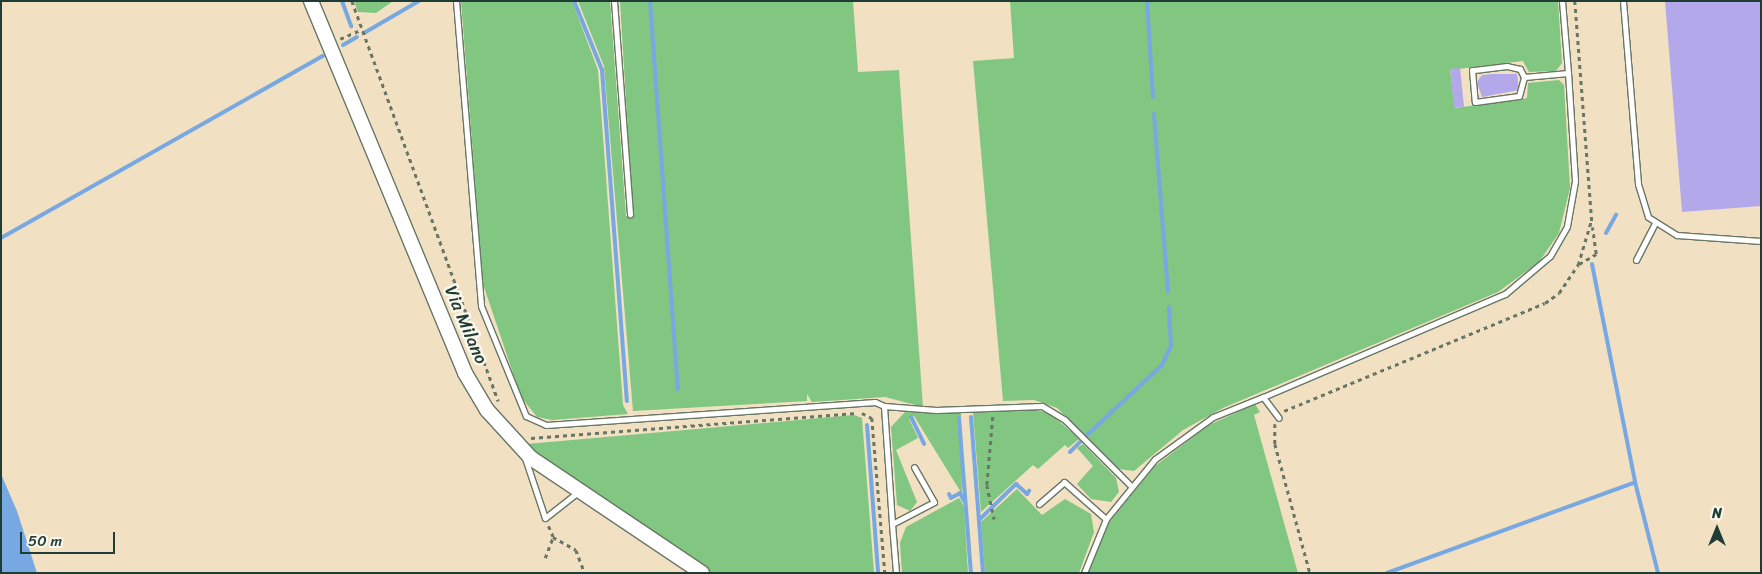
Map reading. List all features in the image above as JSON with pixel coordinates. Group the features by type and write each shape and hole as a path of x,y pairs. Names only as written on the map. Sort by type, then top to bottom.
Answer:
{"street":[{"name":"Via Milano","path":"311,1 465,373 490,414 523,451 578,492 702,573"}],"lane":[{"path":"456,1 481,306 526,416 546,425 864,400 884,406 936,410 1022,404 1052,409 1130,485"},
{"path":"614,1 630,214"},
{"path":"1084,573 1106,519 1130,485 1189,432 1263,397 1505,294 1538,269 1566,226 1573,200 1575,163 1562,1"},
{"path":"1622,1 1638,184 1642,204 1655,223 1686,236 1761,241"},
{"path":"1507,66 1520,69 1524,77 1519,96 1475,102 1472,70 1507,66"},
{"path":"1524,77 1568,73"},
{"path":"1636,260 1655,223"},
{"path":"1263,397 1279,418"},
{"path":"884,406 896,573"},
{"path":"523,451 545,518 578,492"},
{"path":"892,524 934,502 914,467"},
{"path":"1039,504 1064,482 1106,519"}],"path":[{"path":"352,1 360,30 500,408"},
{"path":"1575,1 1591,221 1596,254 1578,265"},
{"path":"328,44 360,30"},
{"path":"1310,573 1275,444 1279,418 1285,410 1545,303 1559,293 1578,265 1591,221"},
{"path":"993,407 989,503 994,519"},
{"path":"526,434 532,440 863,413 872,418 886,573"},
{"path":"545,518 553,537 576,550 585,573"},
{"path":"545,558 553,537"}],"green space":[{"path":"354,1 393,1 376,13 358,12"},
{"path":"461,1 572,1 598,70 623,405 628,414 552,420 537,417 521,397 483,284"},
{"path":"578,1 610,1 626,216 633,216 620,1 853,1 858,72 899,70 923,407 885,397 812,402 807,394 807,401 633,411 604,66"},
{"path":"1010,1 1558,1 1562,63 1556,71 1529,72 1523,61 1450,70 1455,108 1527,98 1528,83 1559,80 1564,85 1570,188 1559,233 1539,262 1498,292 1223,408 1183,430 1134,471 1119,469 1057,408 1034,400 1003,401 973,61 1014,58"},
{"path":"1255,404 1260,412 1254,415 1298,573 1088,573 1107,525 1155,466 1209,425"},
{"path":"1025,408 1050,413 1079,439 1068,448 1065,445 1038,469 1033,465 981,512 973,412"},
{"path":"905,412 961,413 962,494 914,416 909,419 918,438 896,450 917,502 910,511 897,505 891,427"},
{"path":"854,415 862,418 874,573 707,573 537,456 527,444"},
{"path":"1083,444 1116,478 1119,492 1111,502 1091,499 1077,484 1093,466 1077,448"},
{"path":"1017,489 1042,515 1065,499 1091,514 1094,532 1079,573 985,573 981,522"},
{"path":"959,498 964,506 968,573 902,573 900,543 906,527"}],"water":[{"path":"1,474 17,511 37,573 1,573"}],"building":[{"path":"1665,1 1761,1 1761,206 1682,212"},
{"path":"1460,68 1464,107 1454,108 1450,69"},
{"path":"1517,74 1519,90 1482,97 1477,82 1482,75"}],"waterway":[{"path":"342,1 351,26"},
{"path":"364,33 419,1"},
{"path":"574,1 602,70 627,401"},
{"path":"650,1 678,389"},
{"path":"1147,1 1153,97"},
{"path":"343,45 357,37"},
{"path":"1,238 323,56"},
{"path":"1154,114 1168,291"},
{"path":"1606,233 1616,215"},
{"path":"1592,264 1635,482 1658,573"},
{"path":"1087,435 1162,365 1171,346 1169,307"},
{"path":"911,417 924,444"},
{"path":"971,417 983,573"},
{"path":"959,418 971,573"},
{"path":"867,425 878,573"},
{"path":"1070,452 1080,442"},
{"path":"1387,573 1635,482"},
{"path":"979,520 1016,484 1027,494 1029,491"},
{"path":"949,494 951,498 960,493 964,501"}]}
